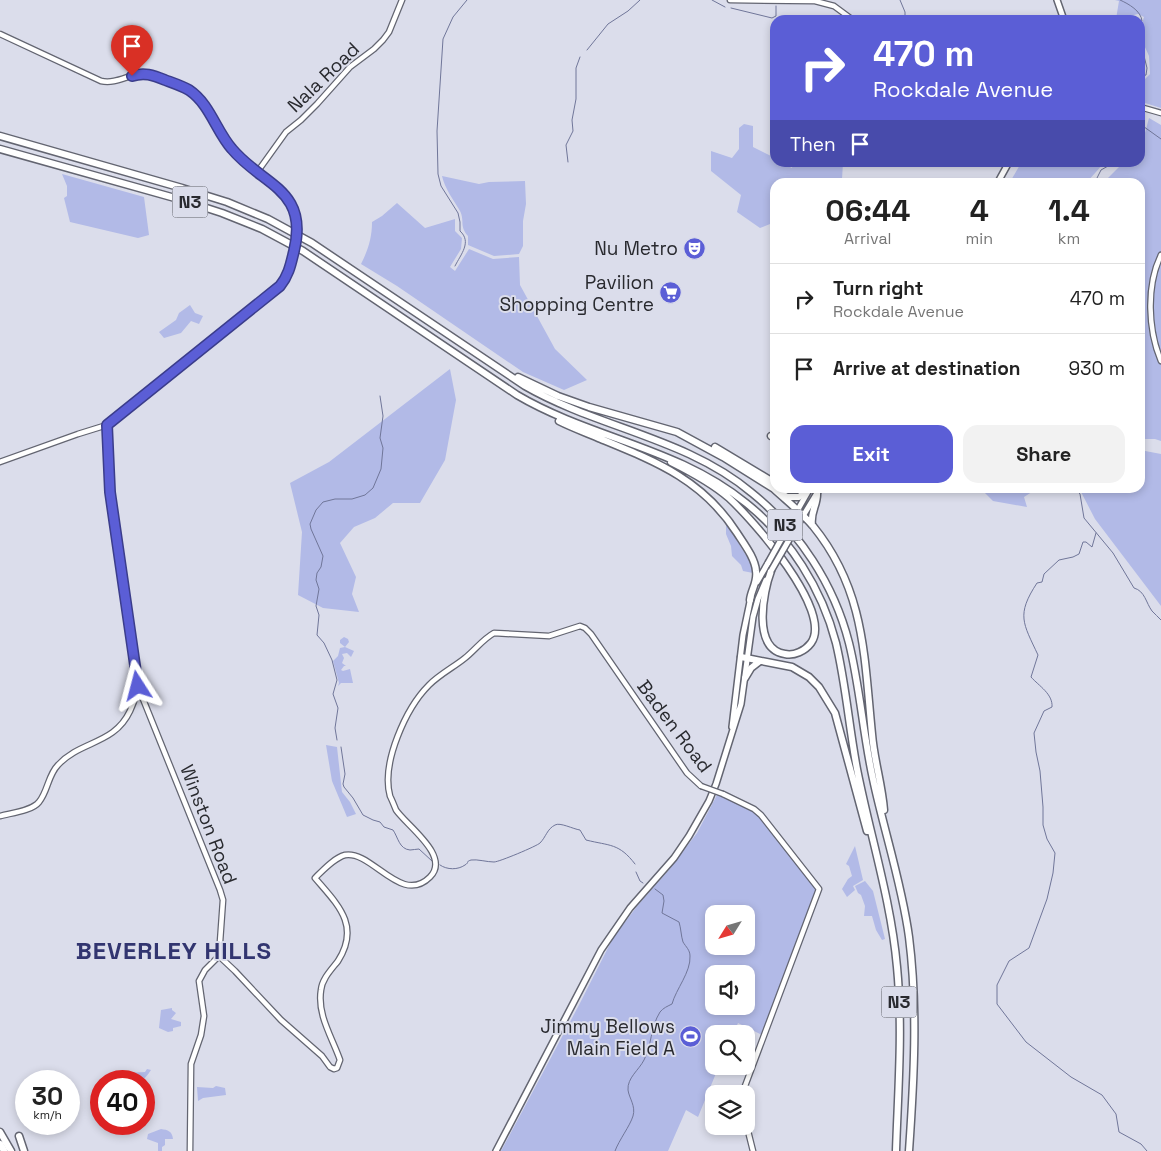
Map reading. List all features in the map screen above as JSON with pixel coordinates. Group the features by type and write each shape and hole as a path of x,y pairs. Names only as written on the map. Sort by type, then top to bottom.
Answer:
{"highway":[{"name":"N3","path":"0,136 227,202 268,219 312,243 498,369 540,395 670,446 714,466 752,493 791,531 821,574 835,602 845,629 856,675 871,769 909,935 915,1003 914,1073 909,1151"},
{"name":"N3","path":"0,149 182,200 262,229 303,251 517,395 544,410 688,465 737,496 755,510 775,531 805,571 823,605 836,644 857,768 892,931 899,999 900,1041 896,1151"},
{"path":"498,369 558,396 677,432 770,484"},
{"path":"544,410 570,427 664,466 688,480 703,493 730,522 753,561 757,577 750,600"},
{"path":"628,443 686,470 714,487 735,504 762,534 797,581 814,617 816,628 814,637 810,644 798,653 778,653 770,646 764,636 765,593 771,571"},
{"path":"781,493 798,509 825,542 842,570 857,612 861,632 873,748 884,805 886,836"},
{"path":"782,493 787,497 795,498 804,493"},
{"path":"812,525 811,514 817,501 818,493"},
{"path":"744,658 792,668 809,677 820,687 835,713 862,816 876,856"},
{"path":"745,678 751,668 760,661"},
{"path":"0,1132 11,1151"},
{"path":"19,1136 24,1151"},
{"path":"0,1144 2,1150"}],"main road":[{"path":"1057,0 1062,15"},
{"path":"1000,178 1006,167"},
{"path":"496,1151 601,950 630,908 674,858 702,815 716,784 741,704 745,678 744,628 750,600 758,580 807,493"},
{"path":"731,735 744,658 755,608 771,571 816,493"}],"street":[{"name":"Nala Road","path":"258,171 286,132 317,104 350,67 383,40 389,32 402,0"},
{"path":"730,0 816,1 834,6 846,15"},
{"path":"0,34 101,81 112,82 142,73 189,90 208,111 232,150 277,186 286,197 297,218 298,235 292,262 287,276 280,286 107,425 0,462"},
{"path":"1145,108 1161,113"},
{"path":"1161,255 1154,273 1151,302 1154,336 1161,361"},
{"path":"0,816 28,808 40,801 50,777 58,764 79,749 112,734 118,729 128,715 138,691 110,492 107,425"},
{"name":"Baden Road","path":"219,956 236,971 280,1020 322,1056 330,1067 337,1068 340,1060 320,1010 320,995 324,980 343,951 348,928 345,917 340,909 315,878 336,859 346,855 356,856 395,880 408,885 422,883 432,874 435,868 435,860 431,848 396,809 390,794 389,771 393,754 404,721 412,705 428,686 463,660 494,632 544,636 555,635 576,626 585,628 687,773 701,786 723,794 754,809 761,815 819,889 745,1085"},
{"name":"Winston Road","path":"138,691 144,699 220,890 222,900 219,956"},
{"path":"190,1151 191,1064 201,1034 204,1016 199,981 205,970 219,956"},
{"path":"749,1135 753,1151"}],"shaded area":[{"path":"1115,0 1161,0 1161,108 1145,103 1145,79 1150,74 1149,56 1145,47 1145,15 1117,15 1119,1"},
{"path":"1149,118 1161,125 1161,441 1145,439 1145,178 1108,178 1119,167 1145,167 1145,133"},
{"path":"744,124 753,126 753,147 770,156 770,167 843,167 842,178 770,178 770,224 760,228 737,212 741,195 711,171 711,151 732,158 739,149 739,128"},
{"path":"1019,167 1100,167 1091,178 1012,178"},
{"path":"62,174 144,197 149,235 138,238 70,222 64,198 67,196 67,186"},
{"path":"442,176 479,184 525,181 526,204 523,221 523,246 519,254 494,256 468,245 468,236 464,229 460,211 447,190"},
{"path":"397,203 425,228 455,219 455,231 462,238 461,249 450,267 455,271 469,249 493,259 519,257 520,285 555,349 587,380 564,390 523,372 397,286 361,264 369,244 372,222"},
{"path":"190,305 195,313 203,316 199,324 191,321 181,333 164,338 159,332 176,320 179,313"},
{"path":"450,369 456,400 445,460 420,503 393,503 375,518 354,527 340,543 356,577 352,594 359,612 323,608 298,595 302,532 290,483 329,462"},
{"path":"1145,451 1161,454 1161,606 1095,519 1082,493 1145,493"},
{"path":"985,493 1030,493 1024,497 1027,507 993,501"},
{"path":"726,523 751,563 753,573 743,571 741,565 732,556 731,546 726,534"},
{"path":"344,637 349,642 345,647 340,643 340,640"},
{"path":"345,647 354,651 351,657 347,653 342,654 344,658 342,663 346,666 341,670 350,669 353,683 341,683 338,686 339,683 333,661 338,656 340,648"},
{"path":"326,745 337,747 342,792 356,814 347,817 332,781"},
{"path":"718,793 754,809 819,889 762,1035 755,1032 755,1025 742,1025 738,1023 737,1025 705,1025 705,1075 715,1075 711,1085 705,1085 705,1100 698,1117 686,1110 668,1151 501,1151 613,938 638,905 668,871 697,833"},
{"path":"855,846 863,880 853,886 855,890 847,897 842,889 852,876 849,866 846,864"},
{"path":"865,881 873,891 885,939 882,940 876,930 872,916 864,916 865,906 855,886"},
{"path":"172,1008 176,1013 171,1019 181,1022 181,1026 173,1028 173,1031 168,1032 159,1028 161,1010"},
{"path":"216,1086 225,1088 226,1095 203,1098 198,1101 197,1087 213,1088"},
{"path":"161,1129 172,1134 173,1139 165,1139 162,1151 158,1151 158,1143 147,1139 148,1135 155,1135 155,1131"}],"waterway":[{"path":"455,266 464,248 465,239 460,231 458,213 441,186 438,174 437,131 443,39 453,17 467,0"},
{"path":"587,50 608,24 628,11 640,0"},
{"path":"712,0 725,7"},
{"path":"900,0 905,15"},
{"path":"1120,0 1131,6 1140,15"},
{"path":"776,6 776,15"},
{"path":"731,8 770,18"},
{"path":"568,162 566,145 573,131 572,120 576,99 576,68 580,57"},
{"path":"1145,60 1147,68 1145,75"},
{"path":"1145,128 1161,139"},
{"path":"1097,178 1101,170 1106,167"},
{"path":"337,740 335,728 338,708 333,694 337,680 332,660 324,643 317,635 319,615 316,606 319,589 316,580 323,556 310,524 316,510 323,502 335,499 352,499 365,495 373,488 381,469 383,448 380,438 383,416 380,396"},
{"path":"1079,493 1084,518 1113,553 1134,588 1143,594 1152,611 1161,620"},
{"path":"1096,533 1092,547 1083,542 1079,554 1059,560 1044,574 1042,582 1037,583 1030,594 1024,611 1026,627 1038,655 1031,677 1048,694 1052,702 1052,707 1044,711 1034,733 1040,771 1043,825 1047,839 1055,853 1047,899 1029,948 1009,961 997,985 997,1004 1026,1042 1071,1077 1102,1095 1116,1114 1119,1132 1141,1144 1147,1151"},
{"path":"341,747 345,774 343,784 363,815 393,830 403,847 410,850 419,849 432,861"},
{"path":"440,865 449,869 456,869 471,860 494,862 503,859 540,843 550,829 557,824 580,830 586,840 614,846 624,852 635,864"},
{"path":"636,872 643,883"},
{"path":"615,1151 634,1112 628,1090 629,1082 647,1054 657,1018 661,1011 672,1004 690,962 689,952 683,942 679,922 662,913 663,895 655,889"}],"place":[{"name":"Nu Metro","path":"694,248"},
{"name":"Pavilion Shopping Centre","path":"670,293"},
{"name":"Jimmy Bellows Main Field A","path":"691,1037"}],"district":[{"name":"BEVERLEY HILLS","path":"174,951"}],"route":[{"path":"132,76 142,73 148,74 189,90 194,94 208,111 232,150 277,186 289,200 297,218 298,231 289,270 280,286 163,382 107,425 110,492 138,686"}]}
